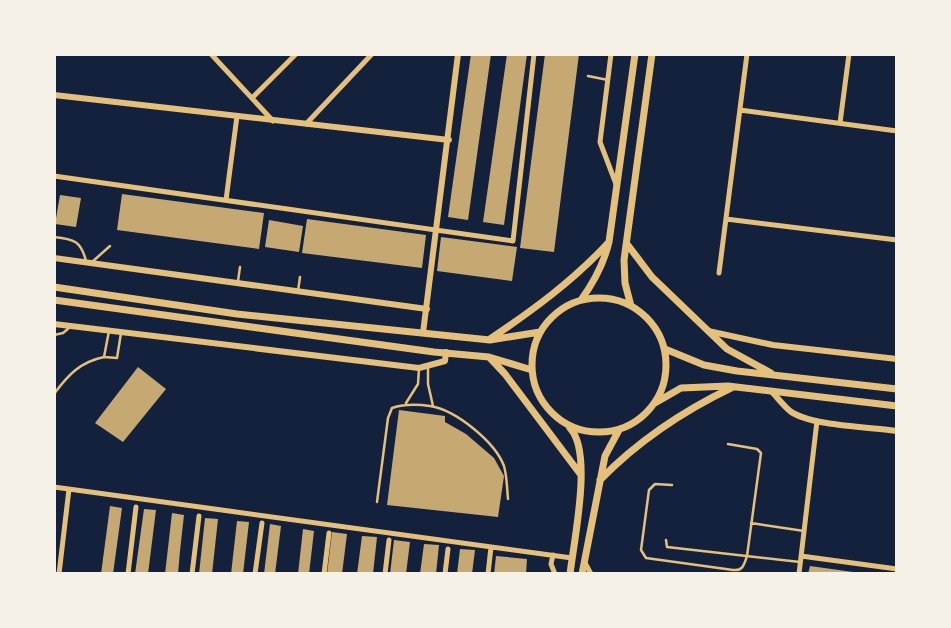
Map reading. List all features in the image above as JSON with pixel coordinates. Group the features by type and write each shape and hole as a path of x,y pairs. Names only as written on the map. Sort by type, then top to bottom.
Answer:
{"main road":[{"path":"581,300 598,272 609,242 635,54"},
{"path":"631,306 625,283 624,260 652,54"},
{"path":"490,340 552,296 583,270 609,242"},
{"path":"627,244 652,277 727,349 775,375"},
{"path":"54,287 237,314 490,340 540,332"},
{"path":"566,424 592,432 619,430 645,415 655,403 667,368 665,349 658,332 647,317 631,306 615,299 598,298 581,300 565,307 551,318 540,332 532,357 535,387 542,401 552,414 576,435 580,450 582,476 570,574"},
{"path":"54,300 489,357 532,370"},
{"path":"665,349 704,365 897,389"},
{"path":"489,357 505,374 582,476"},
{"path":"655,403 681,388 700,386 734,387 897,406"},
{"path":"600,480 622,458 711,398 734,387"},
{"path":"582,574 605,456 619,430"}],"street":[{"path":"211,54 273,121"},
{"path":"252,98 296,54"},
{"path":"306,124 372,54"},
{"path":"424,333 458,54"},
{"path":"54,176 513,241 534,54"},
{"path":"611,54 600,142 616,184"},
{"path":"719,273 747,54"},
{"path":"840,123 849,54"},
{"path":"54,95 449,140"},
{"path":"740,110 897,131"},
{"path":"226,200 237,117"},
{"path":"726,219 897,240"},
{"path":"54,258 426,309"},
{"path":"54,324 419,368 445,361 446,352"},
{"path":"707,331 774,345 897,359"},
{"path":"771,391 790,411 817,421 897,430"},
{"path":"799,574 817,421"},
{"path":"54,487 572,558"},
{"path":"59,574 69,489"},
{"path":"128,574 136,507"},
{"path":"192,574 200,516"},
{"path":"255,574 261,523"},
{"path":"324,574 329,533"},
{"path":"385,574 389,540"},
{"path":"488,574 491,547"},
{"path":"445,574 448,549"},
{"path":"553,555 551,564 555,574"},
{"path":"800,559 896,569"},
{"path":"584,561 591,574"}],"lane":[{"path":"587,76 608,80"},
{"path":"54,237 71,239 82,247 89,262 110,246"},
{"path":"237,283 240,267"},
{"path":"298,291 300,277"},
{"path":"54,335 63,333 72,325"},
{"path":"104,357 109,329"},
{"path":"54,394 76,368 89,360 117,358 122,331"},
{"path":"428,365 428,384 433,406"},
{"path":"405,404 418,384 419,368"},
{"path":"377,502 388,418 391,408 405,404 433,406 461,420 490,443 505,467 508,499"},
{"path":"672,485 655,484 649,490 641,550 646,558 739,570 747,556 761,453 757,449 728,444"},
{"path":"751,523 804,531"},
{"path":"666,540 667,547 800,559"}],"building":[{"path":"471,54 491,54 468,220 448,217"},
{"path":"507,54 527,54 504,225 483,222"},
{"path":"545,54 579,54 554,252 520,248"},
{"path":"122,194 264,213 259,249 117,230"},
{"path":"60,195 81,198 76,227 55,224"},
{"path":"307,219 426,235 422,268 302,253"},
{"path":"269,220 303,226 299,252 265,247"},
{"path":"441,237 517,247 512,281 437,271"},
{"path":"138,367 166,389 123,442 95,423"},
{"path":"399,410 445,416 445,422 466,434 494,458 504,476 498,517 387,505"},
{"path":"110,506 122,508 113,574 101,574"},
{"path":"144,509 156,510 148,574 135,574"},
{"path":"172,513 184,515 178,574 165,574"},
{"path":"205,518 218,519 212,574 199,574"},
{"path":"237,521 249,522 243,574 231,574"},
{"path":"270,524 281,526 275,574 264,574"},
{"path":"303,529 314,531 309,574 298,574"},
{"path":"332,532 347,534 342,574 327,574"},
{"path":"362,536 377,537 373,574 357,574"},
{"path":"394,540 410,542 406,574 390,574"},
{"path":"424,544 439,545 436,574 420,574"},
{"path":"460,549 475,550 472,574 457,574"},
{"path":"496,556 527,559 526,574 494,574"},
{"path":"810,566 853,572 853,574 808,574"}]}
